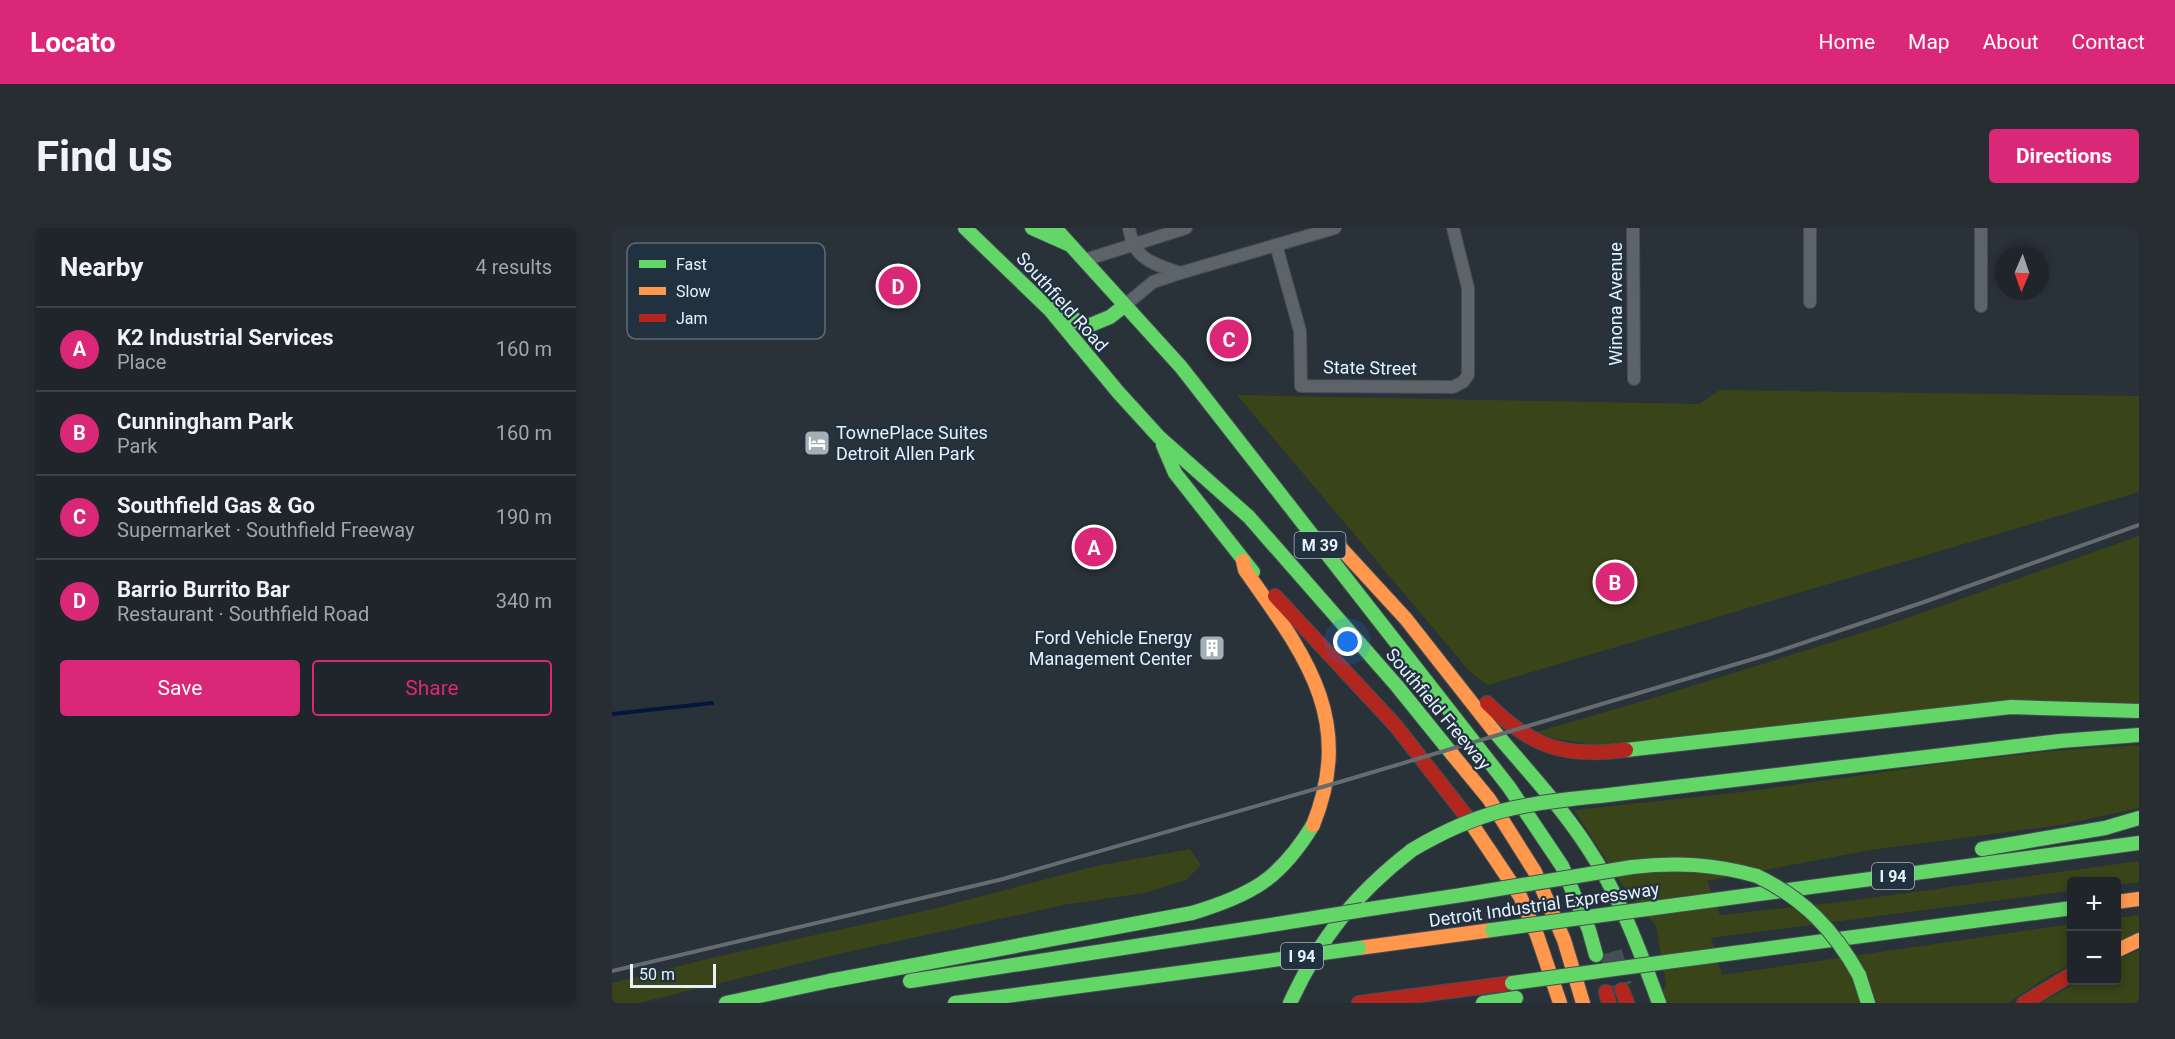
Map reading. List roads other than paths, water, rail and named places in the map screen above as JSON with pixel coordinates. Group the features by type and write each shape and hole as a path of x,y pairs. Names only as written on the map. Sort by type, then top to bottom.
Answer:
{"highway":[{"name":"Southfield Road","path":"965,228 1050,310 1104,376"},
{"path":"1032,228 1072,245"},
{"name":"M 39","path":"1055,228 1181,367"},
{"path":"1038,279 1076,321 1088,326 1102,321 1125,306"},
{"name":"Southfield Freeway","path":"1181,367 1509,787 1562,866 1589,930 1596,955"},
{"path":"1181,367 1201,378 1328,533 1406,619 1467,699 1563,813 1587,846 1611,886 1630,925 1659,1003"},
{"name":"Southfield Freeway","path":"1104,376 1159,437 1250,517 1396,686 1489,799 1534,872 1564,940 1583,1003"},
{"path":"1159,437 1175,473 1243,561 1340,664 1432,771 1479,832 1519,895 1560,1003"},
{"path":"726,1003 829,981 1192,913 1229,901 1271,878 1304,840 1317,818 1325,797 1330,767 1329,725 1314,677 1297,647 1245,570 1243,561"},
{"path":"1406,619 1500,716 1518,731 1544,746 1574,753 1596,754 1626,751 2011,707 2139,711"},
{"path":"1290,1003 1303,973 1329,931 1365,888 1412,850 1444,831 1479,816 1539,803 2060,741 2139,735"},
{"path":"1967,851 2105,828 2139,818"},
{"name":"Detroit Industrial Expressway","path":"955,1003 2139,843"},
{"path":"1821,886 1864,868 1932,857"},
{"path":"892,984 1632,867 1680,862 1704,863 1757,876 1775,884 1803,902 1833,931 1849,955 1866,992 1868,1003"},
{"path":"1562,866 1588,891 1603,931"},
{"path":"1506,876 1533,945 1551,1003"},
{"path":"2121,901 2139,899"},
{"path":"1359,1003 2067,909"},
{"path":"2121,949 2139,940"},
{"path":"1483,1003 1528,996 1621,968"},
{"path":"2024,1003 2067,977"},
{"path":"772,1003 868,988"}],"street":[{"path":"1129,228 1131,244 1137,252 1150,261 1180,273"},
{"path":"1085,260 1186,228"},
{"path":"1125,306 1153,282 1335,228"},
{"name":"State Street","path":"1276,245 1300,331 1300,386 1440,387 1459,385 1468,375 1468,288 1453,228"},
{"name":"Winona Avenue","path":"1633,228 1634,379"},
{"path":"1810,228 1810,302"},
{"path":"1981,228 1981,306"}],"waterway":[{"path":"612,714 712,703"}],"tunnel":[{"path":"1611,952 1621,986"}],"railway":[{"path":"612,971 1003,879 1343,781 1770,654 2139,525"}],"place":[{"name":"Barrio Burrito Bar","path":"898,286"},
{"name":"Southfield Gas & Go","path":"1229,339"},
{"name":"TownePlace Suites Detroit Allen Park","path":"817,443"},
{"name":"K2 Industrial Services","path":"1094,547"},
{"name":"Cunningham Park","path":"1615,582"},
{"name":"Ford Vehicle Energy Management Center","path":"1212,648"}]}
